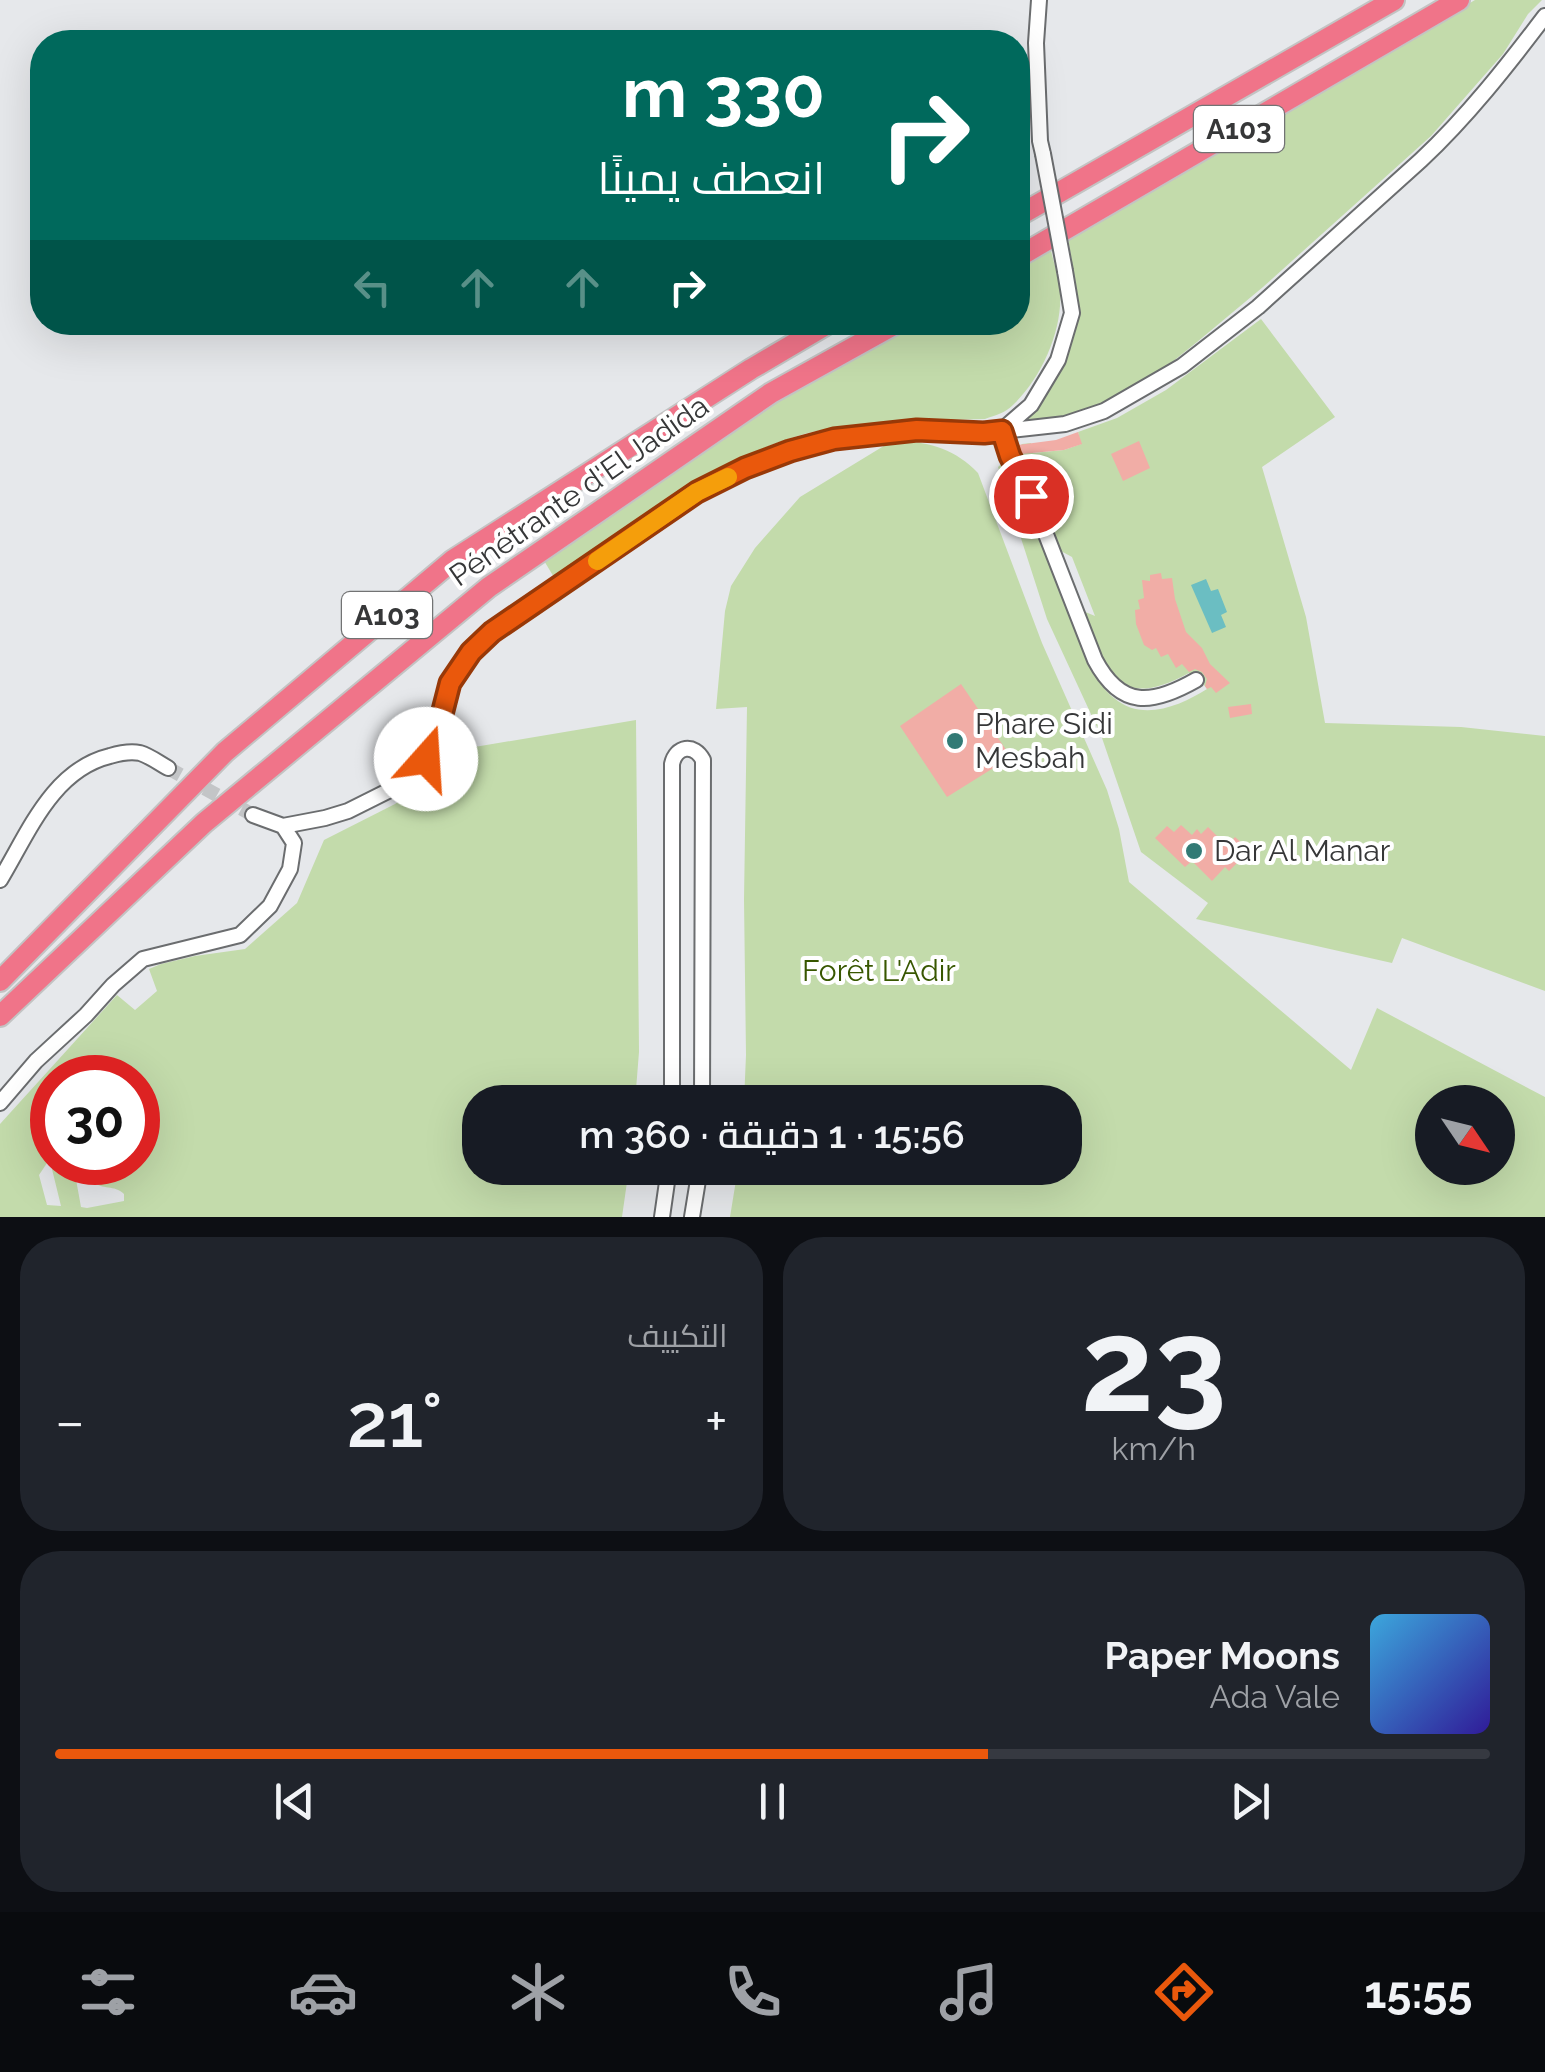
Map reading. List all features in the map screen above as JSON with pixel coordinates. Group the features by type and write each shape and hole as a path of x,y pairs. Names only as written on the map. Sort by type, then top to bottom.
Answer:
{"highway":[{"name":"A103","path":"1030,209 1394,0"},
{"name":"A103","path":"1030,250 1459,0"},
{"name":"Pénétrante d'El Jadida","path":"0,981 225,752 452,560 809,335"},
{"name":"Pénétrante d'El Jadida","path":"0,1016 204,823 489,587 771,393 875,335"}],"street":[{"path":"1002,431 1031,405 1058,360 1072,313 1040,141 1038,0"},
{"path":"253,815 283,826 336,814 390,790 426,759 450,683 471,652 492,632 697,492 745,468 834,439 917,430 984,433 1065,424 1104,412 1143,390 1258,308 1442,140 1545,16"},
{"path":"1002,431 1105,679 1124,694 1138,698 1170,695 1196,680"},
{"path":"672,1085 672,764 678,751 686,748 700,753 703,760 702,1085"},
{"path":"0,880 43,806 87,762 125,752 143,754 168,768"},
{"path":"0,1103 36,1061 143,959 240,935 270,906 290,869 294,843 283,826"},
{"path":"662,1217 667,1185"},
{"path":"692,1217 697,1185"}],"green space":[{"path":"1475,0 1542,0 1528,14 1503,54 1431,136 1263,287 1161,371 1082,413 1055,421 1026,421 1076,323 1078,299 1068,238"},
{"path":"1050,246 1060,292 1058,322 1033,382 1007,410 985,419 842,426 780,442 714,472 555,579 543,559 778,398 891,335 1030,335 1030,257"},
{"path":"1261,319 1335,417 1262,467 1306,617 1325,723 1461,727 1545,736 1545,991 1402,938 1392,963 1196,919 1208,903 1141,852 1102,738 1047,619 998,467 1006,460 1026,497 1089,660 1106,690 1125,705 1149,710 1173,706 1207,689 1189,673 1165,684 1130,687 1107,668 1083,611 1095,616 1072,557 1059,550 1044,510 1054,513 1041,482 1026,476 1022,456 1015,451 1022,444 1031,443 1033,453 1081,444 1078,432 1117,418 1166,390"},
{"name":"Forêt L'Adir","path":"900,441 952,453 978,473 1042,643 1107,790 1129,882 1351,1070 1377,1008 1545,1097 1545,1217 730,1217 735,1185 1082,1185 1082,1085 745,1085 747,707 716,709 725,611 731,586 755,548 800,497 887,444"},
{"path":"636,720 636,1085 462,1085 462,1185 627,1185 622,1217 0,1217 0,1124 30,1091 30,1185 42,1185 47,1205 61,1206 56,1185 77,1185 81,1207 87,1208 124,1201 120,1191 98,1185 160,1185 160,1055 63,1055 117,995 135,1010 157,991 149,969 195,956 245,949 297,903 324,840 395,804 423,784 445,752"}],"water":[{"path":"1206,579 1211,591 1218,589 1227,612 1221,615 1226,627 1212,633 1191,585"}],"building":[{"path":"1078,432 1082,444 1064,450 1021,454 1018,445 1056,440"},
{"path":"1139,441 1150,468 1123,481 1111,454"},
{"path":"1161,573 1162,579 1172,578 1186,632 1230,683 1216,693 1205,686 1207,679 1202,672 1189,672 1182,664 1176,668 1168,654 1161,657 1156,648 1144,645 1135,610 1140,609 1138,600 1144,598 1142,580 1150,581 1150,575"},
{"name":"Phare Sidi Mesbah","path":"961,684 1011,757 947,797 900,726"},
{"path":"1251,704 1252,714 1230,718 1228,707"},
{"name":"Dar Al Manar","path":"1181,825 1192,835 1197,829 1201,834 1208,827 1227,846 1235,837 1246,847 1240,854 1243,857 1229,871 1225,867 1212,881 1192,861 1185,867 1155,838 1167,826 1174,832"}],"tunnel":[{"path":"168,768 253,815"}],"slow traffic":[{"path":"597,561 697,492 728,477"}],"place":[{"name":"Phare Sidi Mesbah","path":"955,741"},
{"name":"Dar Al Manar","path":"1194,851"}],"route":[{"path":"426,759 450,683 471,652 492,632 697,492 745,468 834,439 917,430 1002,431 1031,496"}]}
